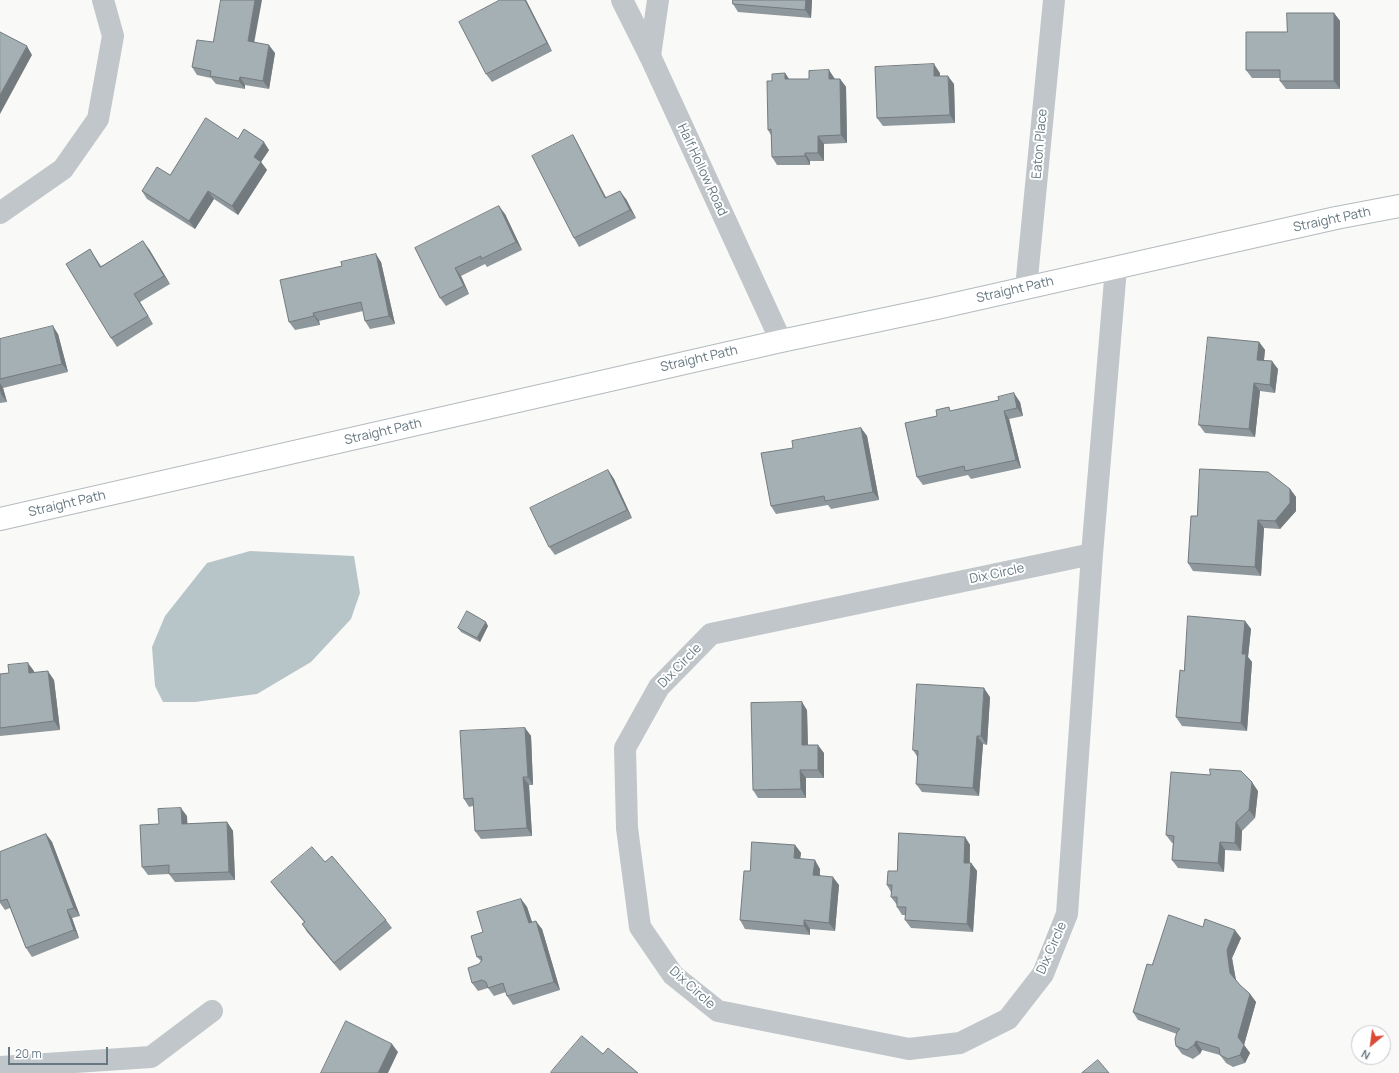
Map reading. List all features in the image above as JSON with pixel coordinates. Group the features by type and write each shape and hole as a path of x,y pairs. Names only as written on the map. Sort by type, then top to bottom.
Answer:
{"main road":[{"name":"Straight Path","path":"0,519 781,341 1026,288 1336,218 1399,206"}],"street":[{"path":"0,213 63,169 98,119 113,36 103,0"},
{"name":"Half Hollow Road","path":"622,0 650,56 781,341"},
{"path":"650,56 658,0"},
{"name":"Eaton Place","path":"1026,288 1054,0"},
{"name":"Dix Circle","path":"1092,554 711,634 659,687 625,748 627,828 640,927 673,975 718,1011 910,1049 960,1043 1008,1020 1042,974 1067,914 1092,554 1116,268"},
{"path":"0,1067 151,1057 212,1010"}],"shaded area":[{"path":"250,551 354,556 360,593 351,619 311,662 257,694 195,702 163,702 155,686 152,647 165,616 207,563"}],"building":[{"path":"221,0 255,0 248,41 269,45 263,81 240,77 239,81 210,76 211,71 192,67 197,40 213,42"},
{"path":"500,0 525,0 547,43 486,74 459,22"},
{"path":"733,0 806,0 805,10 733,4"},
{"path":"1287,13 1334,13 1334,81 1280,81 1280,70 1246,70 1246,32 1287,32"},
{"path":"0,32 27,46 0,95"},
{"path":"934,64 934,76 948,76 950,115 877,118 875,67"},
{"path":"829,70 829,79 840,79 841,135 818,136 818,153 805,153 805,156 772,157 771,129 768,130 767,81 772,81 772,74 785,73 785,79 809,79 809,71"},
{"path":"206,118 238,139 244,129 264,142 254,157 261,162 232,206 208,191 189,221 142,191 157,167 170,175"},
{"path":"573,135 605,198 620,191 630,210 574,238 532,156"},
{"path":"499,206 516,242 481,259 481,256 455,268 464,286 440,298 415,248"},
{"path":"143,241 164,276 134,294 148,316 111,338 66,264 90,249 100,267"},
{"path":"376,254 389,316 365,321 361,302 313,313 314,316 289,322 280,280 342,266 341,262"},
{"path":"53,326 62,364 0,379 0,339"},
{"path":"1208,337 1259,342 1257,360 1272,361 1270,385 1254,383 1249,429 1199,425"},
{"path":"1014,393 1017,408 1004,411 1016,460 965,471 964,466 917,477 905,423 937,416 936,410 949,407 950,411 999,400 998,397"},
{"path":"861,428 873,492 825,501 824,496 771,506 761,453 793,448 792,441"},
{"path":"1200,469 1268,472 1290,489 1290,503 1275,521 1258,520 1255,567 1188,563 1191,516 1197,516"},
{"path":"608,470 627,510 549,547 530,508"},
{"path":"467,611 486,622 477,638 458,628"},
{"path":"1188,616 1245,621 1242,654 1246,654 1241,723 1176,717 1180,670 1184,671"},
{"path":"28,663 29,673 48,671 54,721 0,728 0,674 9,673 8,665"},
{"path":"917,684 984,688 981,736 977,736 973,788 916,784 918,751 913,750"},
{"path":"802,702 802,745 818,745 818,770 800,770 801,789 753,790 751,703"},
{"path":"525,728 528,777 523,777 527,828 475,831 473,798 464,799 460,731"},
{"path":"1210,769 1241,771 1252,782 1249,810 1236,822 1235,843 1220,842 1218,863 1172,860 1174,836 1166,835 1171,772 1210,775"},
{"path":"181,808 182,824 227,822 229,872 169,874 169,865 142,867 140,825 159,824 158,809"},
{"path":"899,833 965,837 964,863 971,863 967,924 905,920 906,907 897,907 897,897 891,897 892,885 887,885 888,871 897,871"},
{"path":"46,834 74,908 67,910 74,930 26,948 7,899 0,901 0,852"},
{"path":"752,842 795,845 794,858 815,860 813,875 833,877 829,923 804,920 804,926 740,920 744,871 750,871"},
{"path":"312,847 325,862 332,856 386,920 334,963 302,924 305,922 271,882"},
{"path":"521,899 529,923 536,921 554,982 507,996 503,983 488,988 486,982 482,980 472,983 468,968 479,964 482,960 481,956 477,957 471,936 483,932 477,912"},
{"path":"1169,915 1203,927 1205,919 1235,930 1227,950 1230,973 1250,994 1238,1037 1244,1045 1240,1055 1228,1059 1220,1055 1219,1048 1196,1041 1194,1045 1187,1050 1176,1046 1175,1039 1177,1032 1180,1029 1133,1012 1147,964 1152,965"},
{"path":"346,1021 392,1044 378,1073 321,1073"},
{"path":"582,1036 603,1054 608,1048 638,1073 551,1073"},
{"path":"1098,1060 1109,1073 1082,1073"}]}
